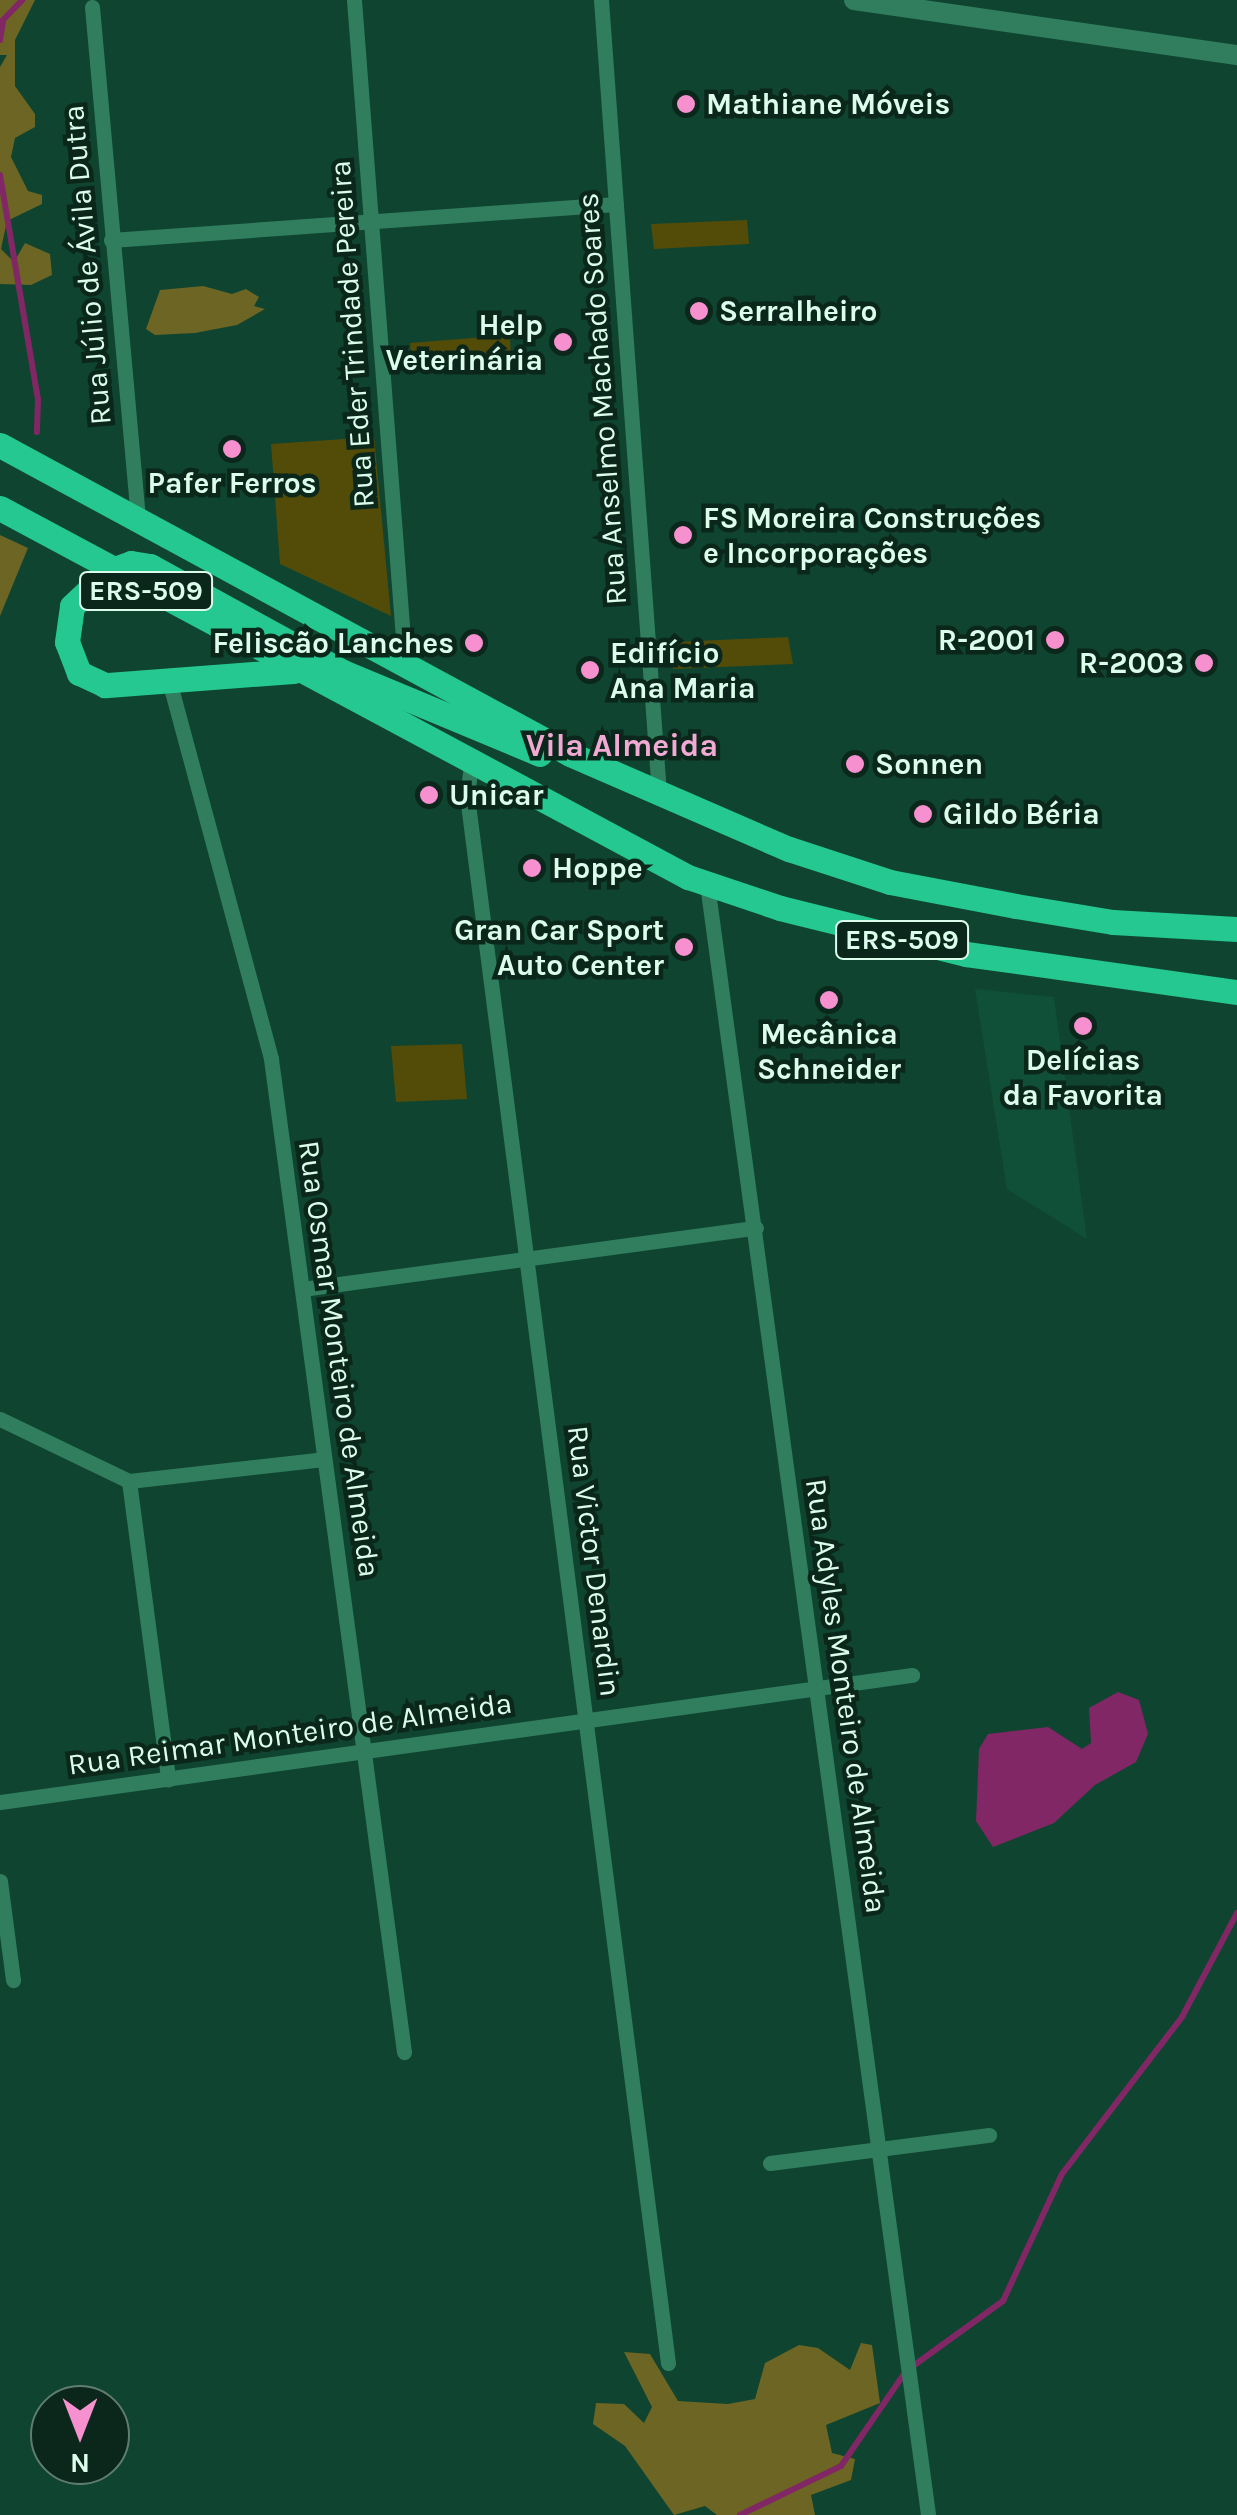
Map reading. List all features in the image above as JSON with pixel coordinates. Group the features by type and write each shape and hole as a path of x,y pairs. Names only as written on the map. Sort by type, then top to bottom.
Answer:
{"highway":[{"name":"ERS-509","path":"0,444 570,754 790,849 890,882 1112,922 1237,929"},
{"name":"ERS-509","path":"0,508 108,571 471,766 707,884 966,954 1237,992"},
{"name":"ERS-509","path":"294,671 170,684 104,685 79,673 67,642 72,606 108,571 131,563 150,566 416,706 546,756 570,754"}],"street":[{"name":"Rua Eder Trindade Pereira","path":"354,0 406,665"},
{"name":"Rua Anselmo Machado Soares","path":"601,0 659,794"},
{"path":"854,0 1237,55"},
{"name":"Rua Júlio de Ávila Dutra","path":"92,7 138,518"},
{"path":"112,240 616,204"},
{"name":"Rua Osmar Monteiro de Almeida","path":"170,684 271,1060 404,2052"},
{"name":"Rua Victor Denardin","path":"471,766 466,796 668,2363"},
{"name":"Rua Adyles Monteiro de Almeida","path":"707,884 928,2515"},
{"path":"302,1289 756,1228"},
{"path":"0,1419 128,1481 324,1459"},
{"path":"128,1481 168,1779"},
{"name":"Rua Reimar Monteiro de Almeida","path":"0,1802 912,1676"},
{"path":"0,1881 13,1980"},
{"path":"770,2163 989,2135"}],"shaded area":[{"path":"0,0 35,0 15,40 15,86 35,114 35,127 15,138 11,157 28,191 42,195 42,204 7,221 1,249 14,262 25,243 50,254 52,275 31,285 0,284 0,67 7,55 0,55"},
{"path":"747,220 749,244 654,249 651,224"},
{"path":"203,286 232,294 246,289 259,297 254,306 265,309 237,325 195,333 155,335 146,329 160,290"},
{"path":"510,335 511,361 412,363 410,343"},
{"path":"374,437 391,616 280,564 271,444"},
{"path":"0,535 28,548 0,616"},
{"path":"788,637 793,664 673,669 673,642"},
{"path":"975,989 1054,997 1087,1239 1007,1189"},
{"path":"462,1044 467,1099 396,1102 391,1046"},
{"path":"1118,1692 1139,1700 1148,1734 1136,1762 1095,1785 1054,1823 993,1847 976,1821 979,1749 988,1734 1048,1727 1082,1749 1091,1743 1089,1708"},
{"path":"861,2343 872,2345 880,2403 826,2425 832,2453 855,2459 851,2480 811,2495 815,2515 717,2515 705,2506 674,2515 625,2446 593,2424 596,2403 624,2404 644,2423 652,2407 624,2352 650,2354 678,2401 728,2404 755,2399 765,2363 799,2345 818,2348 850,2370"}],"waterway":[{"path":"0,40 3,20 22,0"},
{"path":"0,175 38,400 37,432"},
{"path":"740,2515 841,2466 906,2371 1003,2301 1062,2174 1182,2017 1237,1913"}],"place":[{"name":"Mathiane Móveis","path":"686,104"},
{"name":"Serralheiro","path":"699,311"},
{"name":"Help Veterinária","path":"563,342"},
{"name":"Pafer Ferros","path":"232,449"},
{"name":"FS Moreira Construções e Incorporações","path":"683,535"},
{"name":"R-2001","path":"1055,640"},
{"name":"Feliscão Lanches","path":"474,643"},
{"name":"R-2003","path":"1204,663"},
{"name":"Edifício Ana Maria","path":"590,670"},
{"name":"Sonnen","path":"855,764"},
{"name":"Unicar","path":"429,795"},
{"name":"Gildo Béria","path":"923,814"},
{"name":"Hoppe","path":"532,868"},
{"name":"Gran Car Sport Auto Center","path":"684,947"},
{"name":"Mecânica Schneider","path":"829,1000"},
{"name":"Delícias da Favorita","path":"1083,1026"}],"district":[{"name":"Vila Almeida","path":"622,746"}]}
